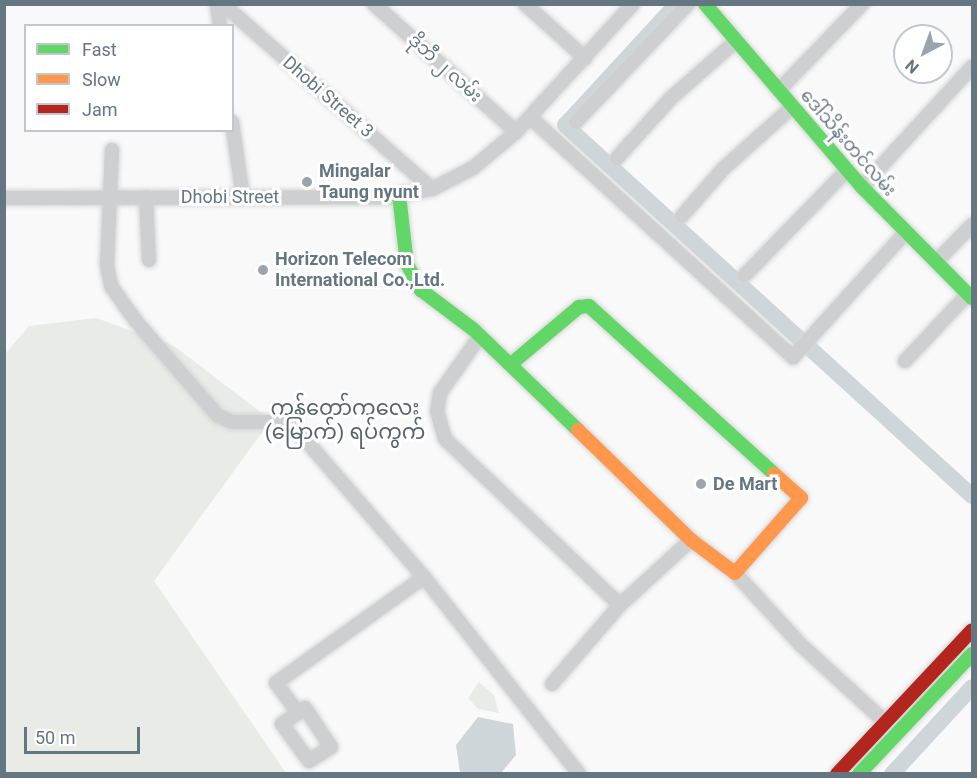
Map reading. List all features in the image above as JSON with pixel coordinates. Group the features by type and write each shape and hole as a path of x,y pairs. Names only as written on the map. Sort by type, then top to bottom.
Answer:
{"street":[{"path":"217,4 220,24"},
{"name":"Dhobi Street 3","path":"223,4 432,189"},
{"name":"ဒိုဘီ ၂ လမ်း","path":"374,4 516,132"},
{"path":"525,4 585,58"},
{"name":"Dhobi Street","path":"4,198 399,195 432,189 473,168 516,132 633,4"},
{"path":"576,122 688,4"},
{"name":"ဒေါ်သိန်းတင်လမ်း","path":"705,4 862,187 905,233 970,296"},
{"path":"779,90 862,4"},
{"path":"617,158 671,98 736,41"},
{"path":"862,187 972,67"},
{"path":"682,216 723,169 792,107"},
{"path":"531,118 794,357 905,233"},
{"path":"233,132 243,197"},
{"path":"112,150 112,197 106,265 111,286 155,345 218,416 232,422 290,422 424,577 579,774"},
{"path":"745,275 847,170"},
{"path":"399,195 407,264 421,290 480,336 692,540 735,573 801,645 896,734"},
{"path":"146,197 149,260"},
{"path":"936,262 972,225"},
{"path":"905,361 970,296"},
{"path":"511,364 579,307 590,306 801,498 735,573"},
{"path":"480,336 440,393 436,411 445,439 620,605"},
{"path":"552,684 620,605 692,540"},
{"path":"298,713 276,683 424,577"},
{"path":"837,774 972,630"},
{"path":"859,774 972,654"}],"shaded area":[{"path":"96,318 174,346 271,420 154,581 286,773 5,774 5,354 29,326"},
{"path":"479,682 494,695 499,713 478,709 468,698"},
{"path":"478,717 513,724 516,755 501,773 460,772 456,745"}],"waterway":[{"path":"675,6 565,125 972,496"},
{"path":"892,774 972,687"}],"traffic: fast":[{"path":"705,4 862,187 972,298"},
{"path":"399,195 407,264 421,290 473,329 578,430"},
{"path":"511,364 579,307 589,306 774,474"},
{"path":"859,774 972,654"}],"traffic: slow":[{"path":"578,430 691,540 735,573 801,498 774,474"}],"traffic: jam":[{"path":"837,774 972,630"}],"place":[{"name":"Mingalar Taung nyunt","path":"307,182"},
{"name":"Horizon Telecom International Co.,Ltd.","path":"263,270"},
{"name":"De Mart","path":"701,484"}],"district":[{"name":"ကန်တော်ကလေး (မြောက်) ရပ်ကွက်","path":"345,420"}]}
